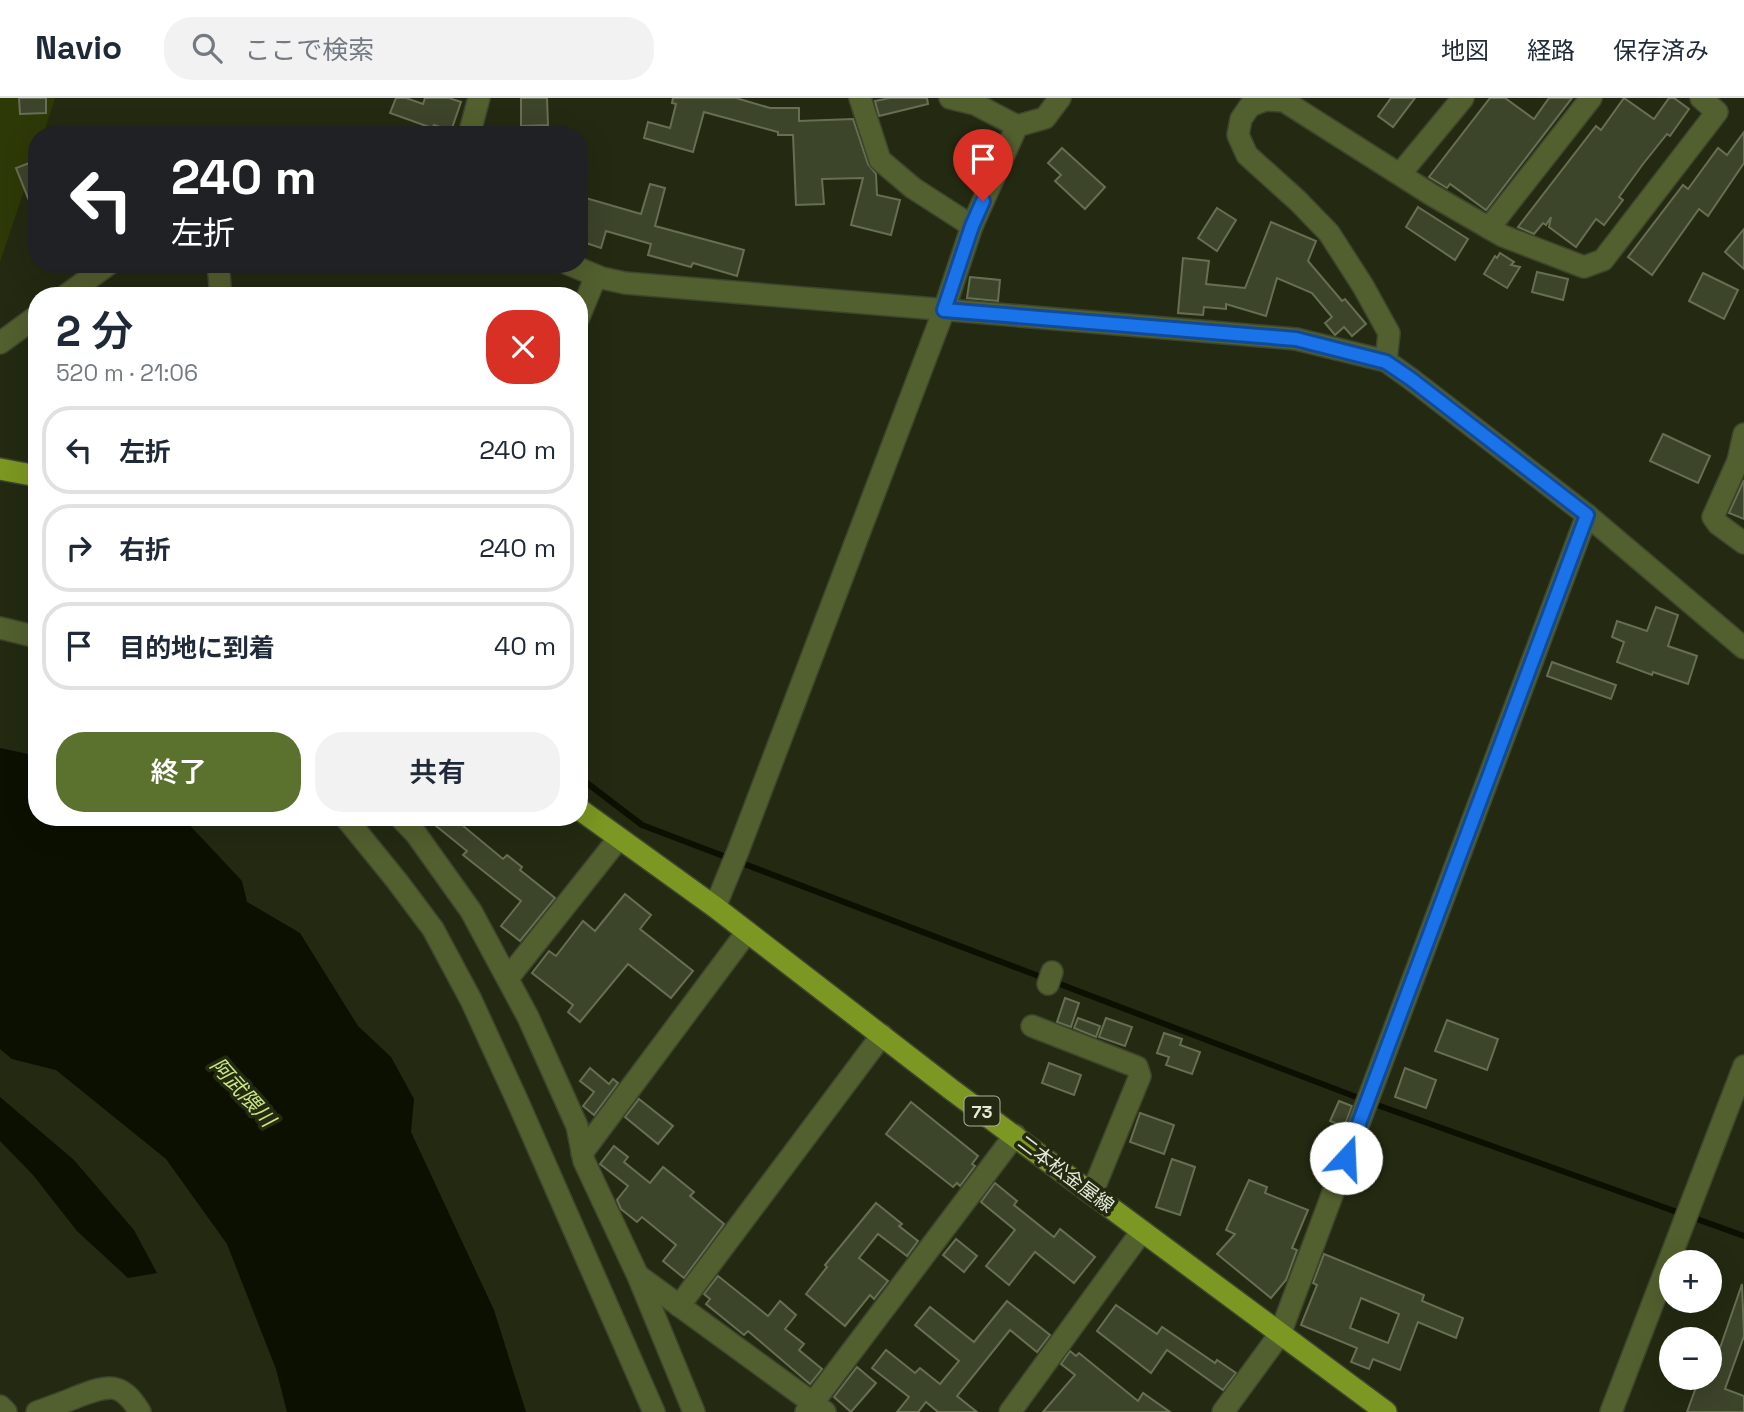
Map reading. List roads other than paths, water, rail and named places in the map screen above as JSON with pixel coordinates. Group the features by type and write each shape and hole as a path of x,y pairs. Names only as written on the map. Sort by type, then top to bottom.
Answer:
{"main road":[{"path":"0,469 28,474"},
{"name":"二本松金屋線","path":"588,815 715,907 1092,1194 1386,1412"}],"street":[{"path":"471,126 479,98"},
{"path":"860,98 880,160 913,188 972,226"},
{"path":"950,98 975,104 1017,126 1045,118 1060,98"},
{"path":"1401,174 1463,98"},
{"path":"1489,228 1591,98"},
{"path":"1386,362 1389,333 1329,233 1247,155 1238,135 1241,119 1250,106 1265,100 1284,102 1503,236 1584,267 1603,260 1717,112 1701,98"},
{"path":"715,907 944,310 972,226 1017,126"},
{"path":"77,287 97,273"},
{"path":"588,273 625,283 1296,339 1386,362 1587,515 1740,640"},
{"path":"588,295 596,276"},
{"path":"0,343 28,323"},
{"path":"1744,434 1738,461 1713,517 1744,544"},
{"path":"1223,1412 1280,1334 1587,515"},
{"path":"0,628 28,635"},
{"path":"352,826 433,929 471,1000 654,1412"},
{"path":"408,826 471,911 528,1017 577,1126 582,1153 638,1276 694,1412"},
{"path":"508,978 619,838"},
{"path":"582,1153 747,932"},
{"path":"1032,1026 1137,1067 1140,1076 1092,1194"},
{"path":"679,1306 882,1035"},
{"path":"1611,1412 1744,1066"},
{"path":"638,1276 815,1409 1015,1135"},
{"path":"1010,1412 1142,1231"},
{"path":"37,1412 104,1387 124,1392 140,1412"},
{"path":"0,1406 6,1412"}],"water":[{"name":"阿武隈川","path":"0,748 28,754 28,826 190,826 242,881 247,902 300,933 358,1026 391,1057 414,1099 411,1132 494,1310 526,1412 287,1412 276,1369 227,1244 166,1159 56,1070 12,1059 0,1049"},
{"path":"0,1097 74,1160 134,1230 157,1273 128,1278 77,1231 33,1175 0,1141"}],"waterway":[{"path":"588,784 642,825 1380,1106 1744,1236"}]}
